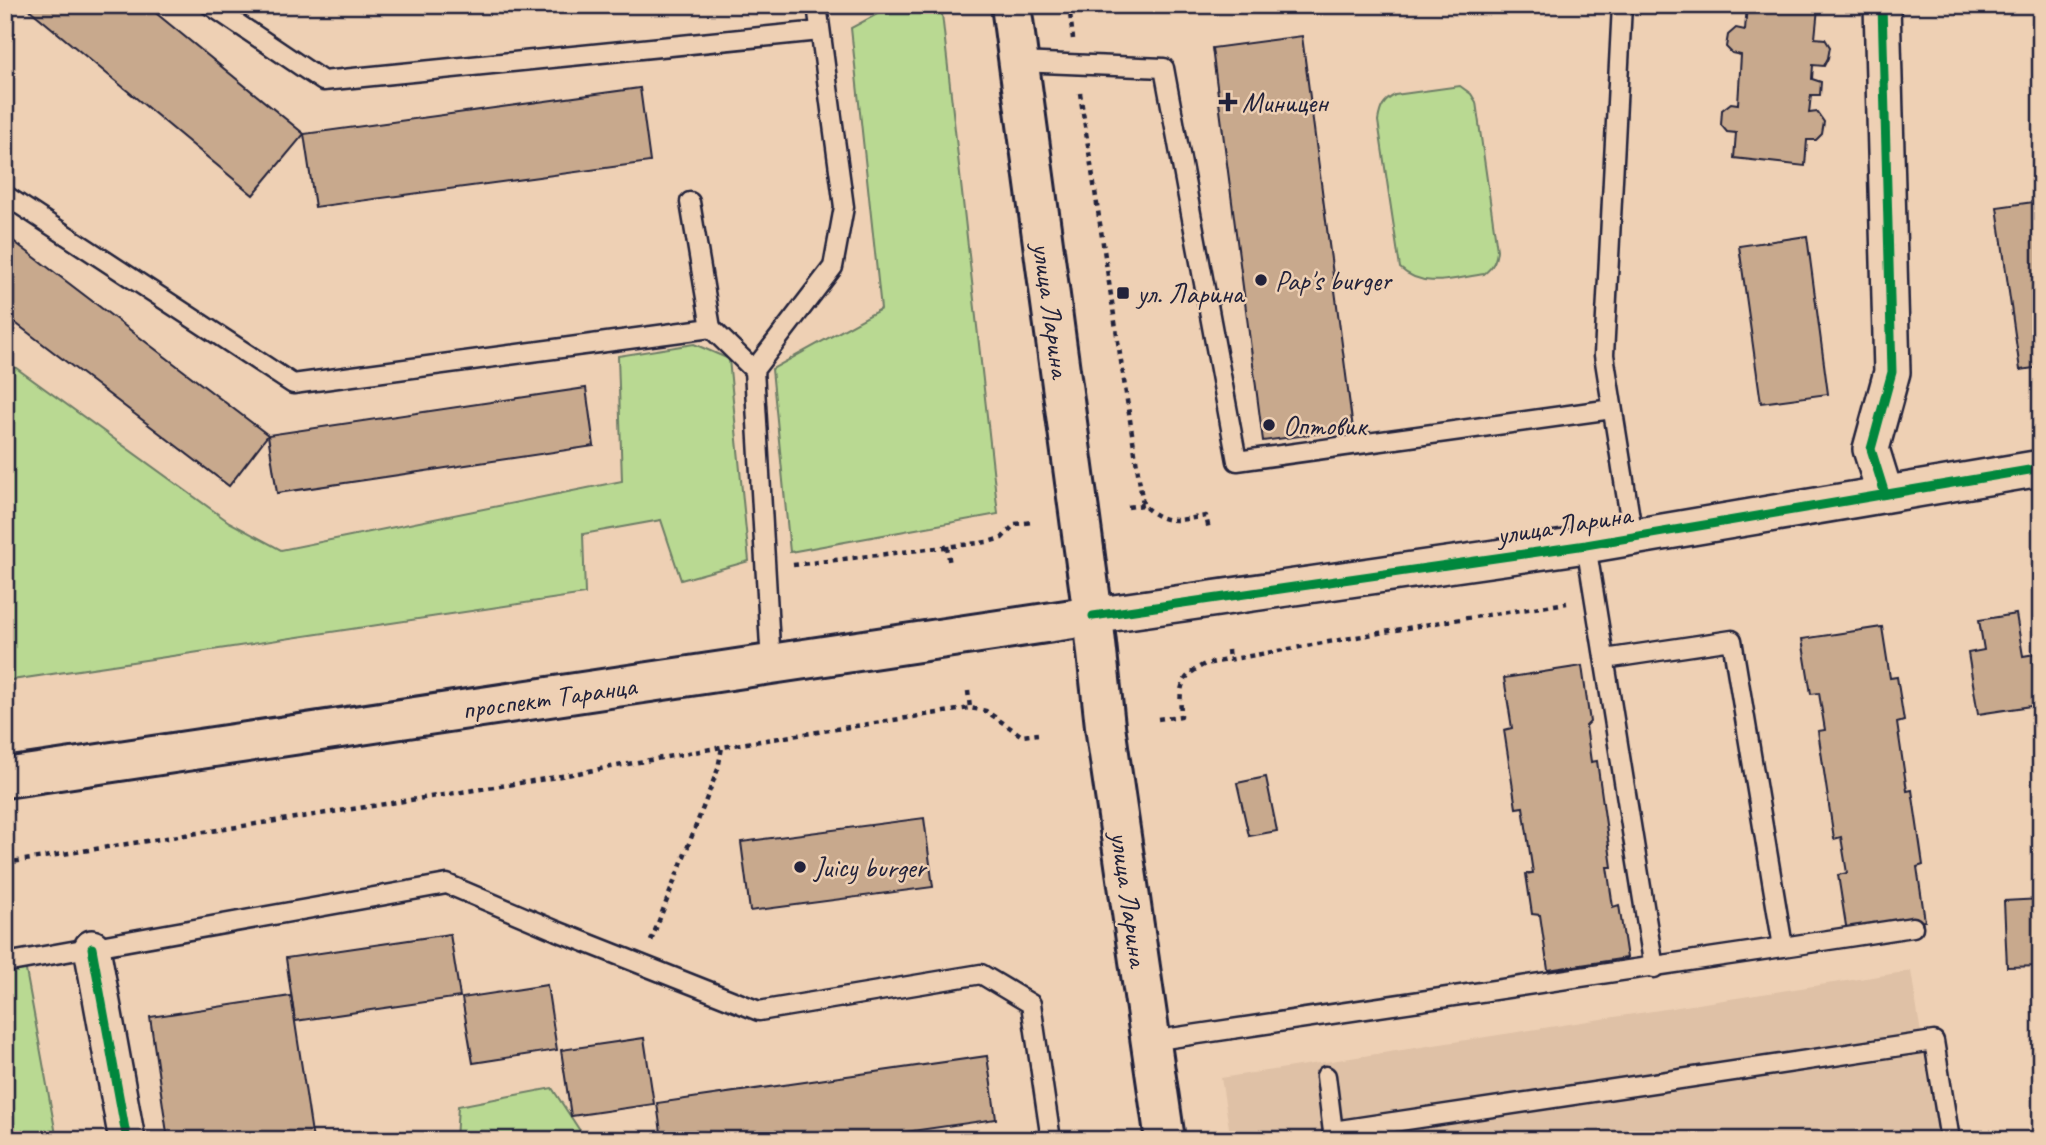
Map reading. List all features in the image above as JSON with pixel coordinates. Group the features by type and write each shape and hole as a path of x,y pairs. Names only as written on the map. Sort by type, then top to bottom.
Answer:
{"main road":[{"name":"улица Ларина","path":"1011,5 1093,615 1105,726 1165,1140"},
{"name":"проспект Таранца","path":"5,778 1093,615"}],"street":[{"path":"1882,5 1892,372 1871,449 1885,494"},
{"name":"улица Ларина","path":"1093,615 1586,545 2041,468"},
{"path":"92,948 127,1140"}],"lane":[{"path":"210,5 323,80 820,31"},
{"path":"771,664 754,370 834,267 844,207 817,5"},
{"path":"1622,5 1604,355 1633,537"},
{"path":"1018,62 1164,68 1237,461 1612,409"},
{"path":"5,195 293,384 711,328"},
{"path":"690,202 711,328 754,370"},
{"path":"1586,545 1654,968"},
{"path":"1605,659 1731,640 1783,947"},
{"path":"5,963 447,884 759,1012 981,974 1031,1004 1051,1140"},
{"path":"1151,1041 1654,968 1913,927"},
{"path":"1326,1076 1333,1135 1934,1041 1950,1140"}],"path":[{"path":"1069,5 1143,505 1153,515 1168,522 1206,516 1209,530"},
{"path":"1128,507 1143,505"},
{"path":"766,569 1002,538 1015,524 1033,522"},
{"path":"947,547 950,565"},
{"path":"1158,719 1181,716 1180,691 1189,673 1205,664 1441,622 1595,599"},
{"path":"1228,650 1229,660"},
{"path":"968,691 970,708"},
{"path":"5,863 538,780 722,747 970,708 986,711 1022,736 1038,734"},
{"path":"642,965 718,769 722,747"}],"shaded area":[{"path":"1911,971 1938,1140 1231,1140 1221,1078"}],"green space":[{"path":"894,5 941,5 998,514 790,552 772,369 881,309 851,28"},
{"path":"1460,86 1471,94 1476,102 1496,257 1484,274 1429,281 1409,275 1400,268 1378,121 1385,102 1395,95"},
{"path":"694,344 729,359 749,561 681,580 661,520 583,534 585,594 5,681 5,360 229,522 281,550 622,481 618,356"},
{"path":"25,965 57,1140 5,1140 5,969"},
{"path":"552,1088 586,1140 456,1140 458,1106"}],"building":[{"path":"24,5 146,5 304,134 253,195"},
{"path":"1747,5 1818,8 1815,38 1825,39 1830,47 1824,66 1813,65 1812,79 1821,82 1820,95 1811,95 1809,113 1817,112 1824,122 1822,134 1816,140 1807,140 1805,166 1734,158 1736,133 1727,132 1721,125 1722,110 1731,103 1738,104 1741,55 1732,53 1726,47 1728,35 1736,28 1745,30"},
{"path":"1302,36 1353,429 1263,441 1212,48"},
{"path":"640,88 650,162 315,207 304,134"},
{"path":"2041,201 2041,367 2020,370 1997,207"},
{"path":"1807,236 1828,394 1761,403 1739,246"},
{"path":"12,240 268,435 229,486 5,315 5,249"},
{"path":"586,388 594,446 277,493 268,435"},
{"path":"2016,614 2023,656 2041,653 2041,680 2034,681 2038,705 1978,714 1968,653 1984,650 1979,620"},
{"path":"1882,627 1890,678 1897,677 1904,721 1897,723 1907,791 1912,790 1923,865 1917,867 1925,921 1847,932 1838,875 1847,873 1841,837 1834,839 1818,731 1825,730 1819,693 1811,694 1802,639"},
{"path":"1582,666 1590,722 1586,726 1591,762 1597,761 1612,867 1607,867 1613,907 1619,905 1627,958 1548,970 1540,915 1532,914 1526,874 1533,873 1523,807 1516,808 1504,730 1512,728 1504,678"},
{"path":"1266,777 1277,831 1249,836 1237,783"},
{"path":"924,818 933,887 750,911 741,842"},
{"path":"2041,899 2041,966 2007,967 2004,901"},
{"path":"450,934 460,997 295,1021 286,958"},
{"path":"547,985 557,1050 473,1063 462,998"},
{"path":"291,996 313,1140 168,1140 150,1017"},
{"path":"644,1038 654,1104 571,1116 561,1050"},
{"path":"987,1056 996,1119 850,1140 662,1140 657,1103"}],"cycle path":[{"path":"1882,5 1892,372 1871,449 1885,494"},
{"path":"1093,616 1586,545 2041,468"},
{"path":"92,948 127,1140"}],"place":[{"name":"Миницен","path":"1228,102"},
{"name":"Pap's burger","path":"1261,280"},
{"name":"ул. Ларина","path":"1123,293"},
{"name":"Оптовик","path":"1269,425"},
{"name":"Juicy burger","path":"800,867"}]}
